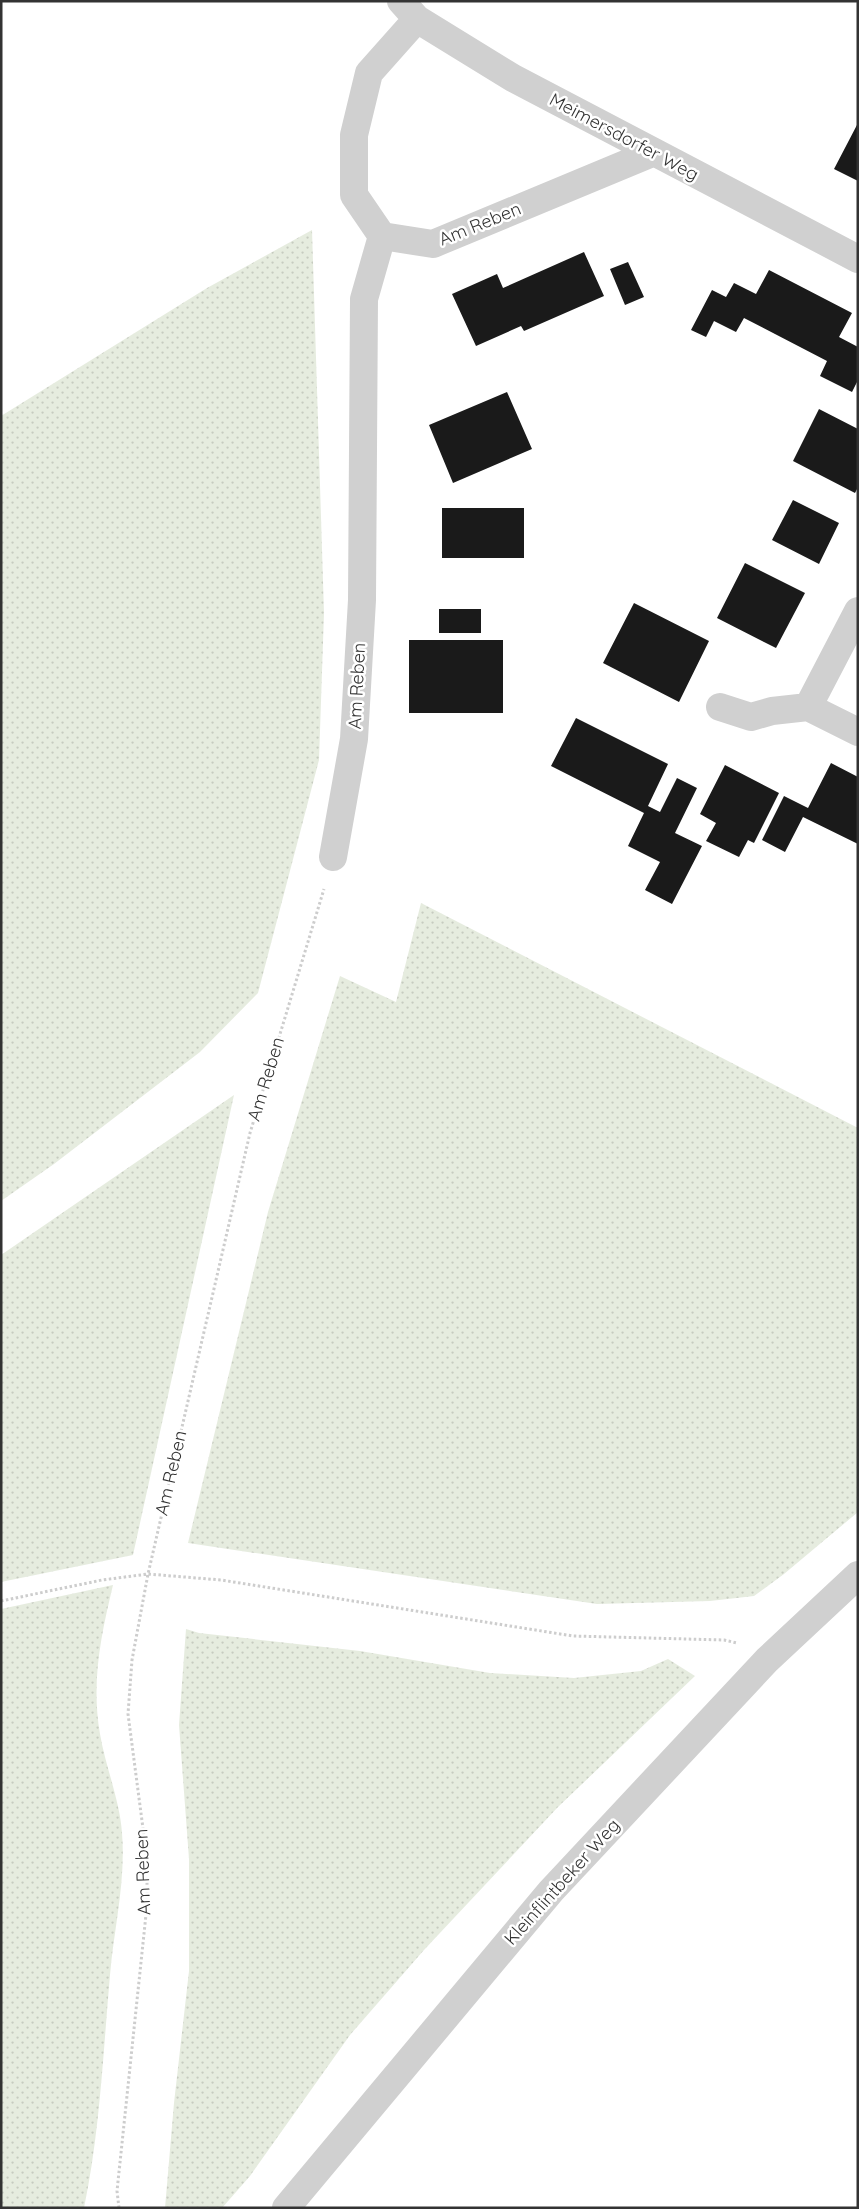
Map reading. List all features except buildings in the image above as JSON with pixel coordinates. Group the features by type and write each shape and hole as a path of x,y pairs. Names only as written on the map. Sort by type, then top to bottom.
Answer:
{"street":[{"name":"Meimersdorfer Weg","path":"409,10 513,78 652,153 858,259"},
{"path":"382,236 354,195 354,135 369,73 409,10"},
{"name":"Am Reben","path":"334,857 354,739 362,610 364,299 382,236 433,244 652,153"},
{"path":"808,707 858,611"},
{"path":"720,707 751,717 772,711 808,707 858,732"},
{"name":"Kleinflintbeker Weg","path":"286,2208 551,1890 768,1660 858,1575"}],"path":[{"name":"Am Reben","path":"119,2208 117,2191 146,1905 146,1859 128,1714 132,1660 148,1574 250,1133 334,857"},
{"path":"1,1601 102,1580 148,1574 222,1580 573,1636 724,1640 747,1644 768,1660"}],"shaded area":[{"path":"312,230 324,613 319,760 258,993 200,1052 54,1164 1,1201 1,416 207,288"},
{"path":"421,903 858,1128 858,1512 784,1574 754,1596 710,1601 597,1604 188,1543 268,1212 340,976 396,1002"},
{"path":"234,1095 133,1555 1,1582 1,1255"},
{"path":"113,1585 101,1640 97,1677 97,1715 105,1758 121,1821 123,1851 94,2150 84,2208 1,2208 1,1609"},
{"path":"186,1629 199,1633 360,1651 490,1673 574,1678 641,1671 668,1659 695,1676 558,1807 424,1950 350,2035 250,2176 222,2208 165,2208 174,2103 189,1971 189,1859 179,1725"}]}
